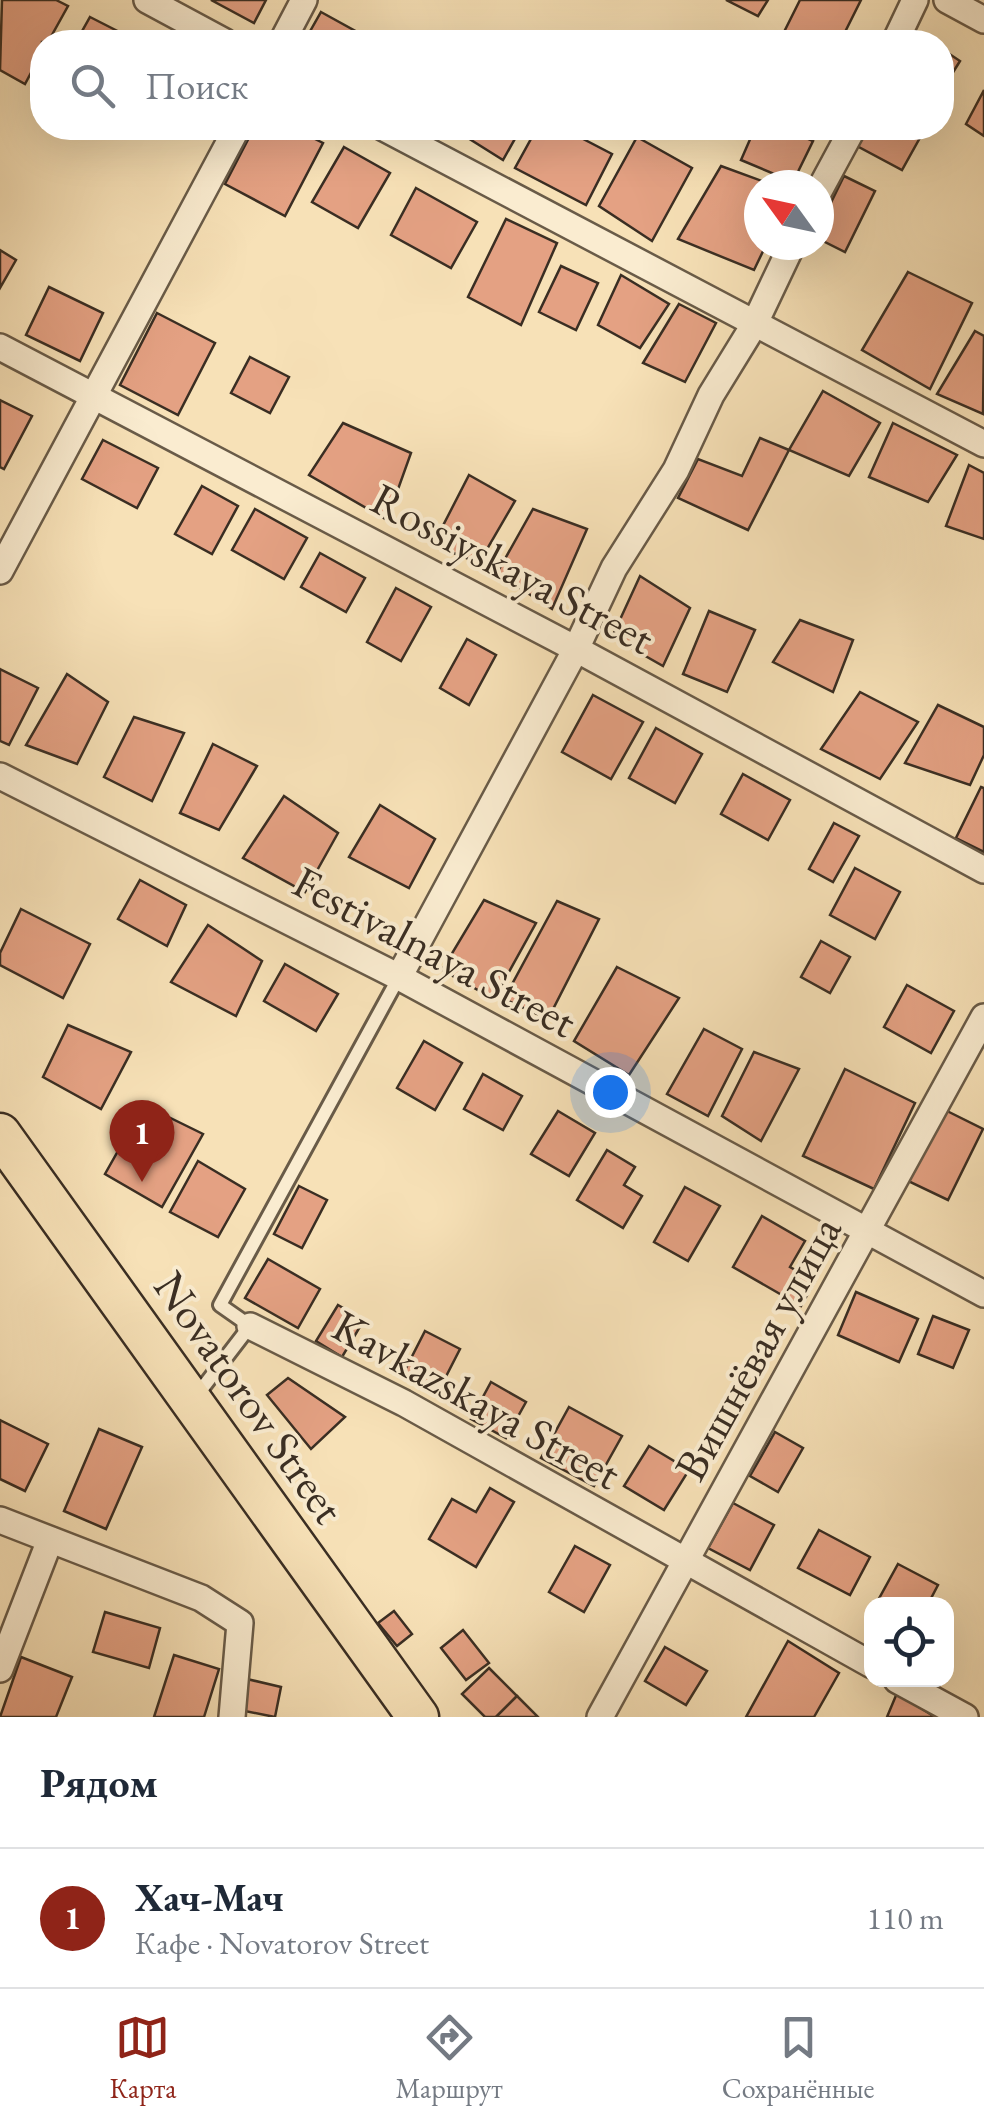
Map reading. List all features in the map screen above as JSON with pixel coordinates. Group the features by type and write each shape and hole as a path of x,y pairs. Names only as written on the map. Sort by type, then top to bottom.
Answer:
{"main road":[{"name":"Novatorov Street","path":"0,1134 418,1717"}],"street":[{"path":"146,0 202,30"},
{"path":"288,30 304,0"},
{"path":"900,30 914,0"},
{"path":"947,0 984,20"},
{"path":"0,571 230,140"},
{"path":"407,140 984,444"},
{"path":"830,170 847,140"},
{"path":"398,976 576,648 614,568 676,470 711,395 754,325 785,260"},
{"name":"Rossiyskaya Street","path":"0,347 576,648 984,870"},
{"name":"Festivalnaya Street","path":"0,776 398,976 984,1294"},
{"name":"Вишнёвая улица","path":"600,1717 688,1564 984,1017"},
{"name":"Kavkazskaya Street","path":"250,1326 404,1403 864,1661"},
{"path":"0,1520 201,1598 240,1623 232,1717"},
{"path":"0,1669 50,1540"},
{"path":"910,1687 965,1717"}],"lane":[{"path":"193,1400 250,1326 220,1305 398,976"}],"building":[{"path":"2,0 56,0 68,6 55,30 30,30 30,75 25,84 0,70"},
{"path":"211,0 266,0 254,23"},
{"path":"726,0 768,0 758,16"},
{"path":"800,0 861,0 846,30 785,30"},
{"path":"321,12 354,30 311,30"},
{"path":"90,17 115,30 83,30"},
{"path":"984,90 984,136 966,124"},
{"path":"248,140 323,143 285,216 225,184"},
{"path":"471,140 514,140 503,160"},
{"path":"530,140 585,140 612,154 586,205 515,168"},
{"path":"635,140 642,140 692,168 652,241 599,206"},
{"path":"750,140 813,141 799,170 765,170 741,160"},
{"path":"860,140 919,140 902,170 857,146"},
{"path":"344,147 390,173 358,228 312,202"},
{"path":"721,166 744,174 744,260 759,260 754,270 678,239"},
{"path":"844,176 875,191 845,252 834,246 834,196"},
{"path":"416,188 477,222 451,268 391,235"},
{"path":"506,219 557,243 521,325 468,297"},
{"path":"0,250 16,260 0,288"},
{"path":"561,266 598,283 576,330 539,312"},
{"path":"908,272 972,303 930,389 862,350"},
{"path":"621,275 669,304 640,348 598,325"},
{"path":"49,287 103,313 80,361 26,335"},
{"path":"679,304 716,323 685,382 643,363"},
{"path":"157,313 215,343 178,415 120,385"},
{"path":"975,331 984,336 983,414 937,394"},
{"path":"250,357 289,377 270,413 231,393"},
{"path":"823,391 880,423 849,476 789,450"},
{"path":"0,400 32,416 4,469 0,467"},
{"path":"343,423 411,453 387,520 309,475"},
{"path":"893,423 957,455 928,502 869,477"},
{"path":"760,438 789,450 748,530 678,498 698,459 742,476"},
{"path":"103,440 158,468 137,508 82,479"},
{"path":"969,465 984,473 984,539 946,526"},
{"path":"469,475 515,501 479,563 433,545"},
{"path":"202,486 238,506 212,554 175,534"},
{"path":"255,509 307,538 284,579 232,550"},
{"path":"533,509 587,529 552,609 497,573"},
{"path":"320,553 365,578 346,612 301,587"},
{"path":"640,576 690,608 663,666 612,637"},
{"path":"396,588 431,607 401,661 367,642"},
{"path":"709,611 755,630 727,692 683,674"},
{"path":"800,620 853,640 833,692 773,662"},
{"path":"467,639 496,655 469,705 440,688"},
{"path":"0,669 38,688 9,745 0,741"},
{"path":"67,674 108,702 77,764 26,745"},
{"path":"860,692 918,722 880,779 821,749"},
{"path":"593,695 643,722 611,779 562,752"},
{"path":"938,705 984,727 984,755 970,785 905,763"},
{"path":"134,717 184,733 152,801 104,777"},
{"path":"656,728 702,754 675,803 629,778"},
{"path":"213,744 257,766 219,830 180,813"},
{"path":"743,774 790,800 768,840 721,814"},
{"path":"981,787 984,788 984,852 956,838"},
{"path":"284,796 338,833 305,892 243,858"},
{"path":"380,805 435,839 409,888 349,857"},
{"path":"834,823 859,836 833,882 809,869"},
{"path":"855,868 900,892 875,939 830,915"},
{"path":"140,880 186,905 167,946 118,919"},
{"path":"484,900 536,923 494,999 442,970"},
{"path":"557,901 599,919 548,1019 504,999"},
{"path":"21,909 90,944 63,998 0,965 0,953"},
{"path":"208,925 262,961 236,1016 171,982"},
{"path":"821,941 850,957 830,993 801,977"},
{"path":"285,964 338,994 316,1031 264,1001"},
{"path":"617,967 679,998 629,1075 574,1041"},
{"path":"907,985 954,1011 931,1053 884,1027"},
{"path":"68,1025 131,1052 101,1109 43,1077"},
{"path":"704,1029 742,1049 708,1116 667,1094"},
{"path":"424,1041 462,1063 435,1110 397,1088"},
{"path":"754,1052 799,1069 761,1141 722,1116"},
{"path":"845,1069 915,1103 874,1189 803,1156"},
{"path":"483,1074 522,1096 503,1130 464,1109"},
{"path":"144,1105 203,1134 162,1207 105,1174"},
{"path":"943,1109 983,1129 948,1200 908,1181"},
{"path":"558,1111 595,1133 569,1176 531,1154"},
{"path":"607,1150 635,1167 624,1185 642,1196 623,1228 577,1200"},
{"path":"198,1161 245,1189 218,1237 170,1212"},
{"path":"299,1186 327,1200 302,1248 274,1234"},
{"path":"685,1187 720,1206 688,1261 654,1242"},
{"path":"762,1216 805,1241 790,1267 815,1281 801,1306 733,1267"},
{"path":"268,1259 320,1289 298,1328 245,1298"},
{"path":"856,1292 918,1319 899,1362 838,1335"},
{"path":"338,1305 364,1320 342,1357 316,1341"},
{"path":"933,1316 969,1330 953,1368 918,1354"},
{"path":"425,1331 460,1349 438,1392 403,1374"},
{"path":"288,1378 345,1417 311,1449 267,1395"},
{"path":"491,1382 526,1402 506,1438 471,1419"},
{"path":"569,1407 622,1436 594,1486 541,1458"},
{"path":"0,1420 48,1444 25,1491 0,1479"},
{"path":"99,1429 142,1447 106,1529 64,1511"},
{"path":"775,1432 803,1448 778,1492 750,1476"},
{"path":"649,1446 689,1470 664,1510 624,1486"},
{"path":"490,1488 514,1502 476,1567 429,1539 452,1499 476,1512"},
{"path":"733,1503 774,1525 750,1570 708,1548"},
{"path":"819,1530 870,1557 850,1595 798,1568"},
{"path":"575,1546 610,1565 584,1612 549,1592"},
{"path":"898,1564 938,1585 932,1597 880,1597"},
{"path":"394,1611 412,1634 397,1646 378,1623"},
{"path":"105,1612 160,1628 149,1668 93,1652"},
{"path":"463,1630 489,1663 466,1680 441,1648"},
{"path":"788,1641 839,1673 814,1717 746,1717"},
{"path":"665,1647 707,1671 686,1705 645,1681"},
{"path":"174,1655 219,1669 204,1717 154,1717"},
{"path":"21,1657 72,1677 56,1717 0,1717"},
{"path":"489,1668 517,1696 496,1717 485,1717 462,1694"},
{"path":"247,1679 281,1687 275,1717 240,1710"},
{"path":"897,1693 935,1717 887,1717"},
{"path":"517,1696 538,1717 496,1717"}],"place":[{"name":"Хач-Мач","path":"142,1182"}]}
